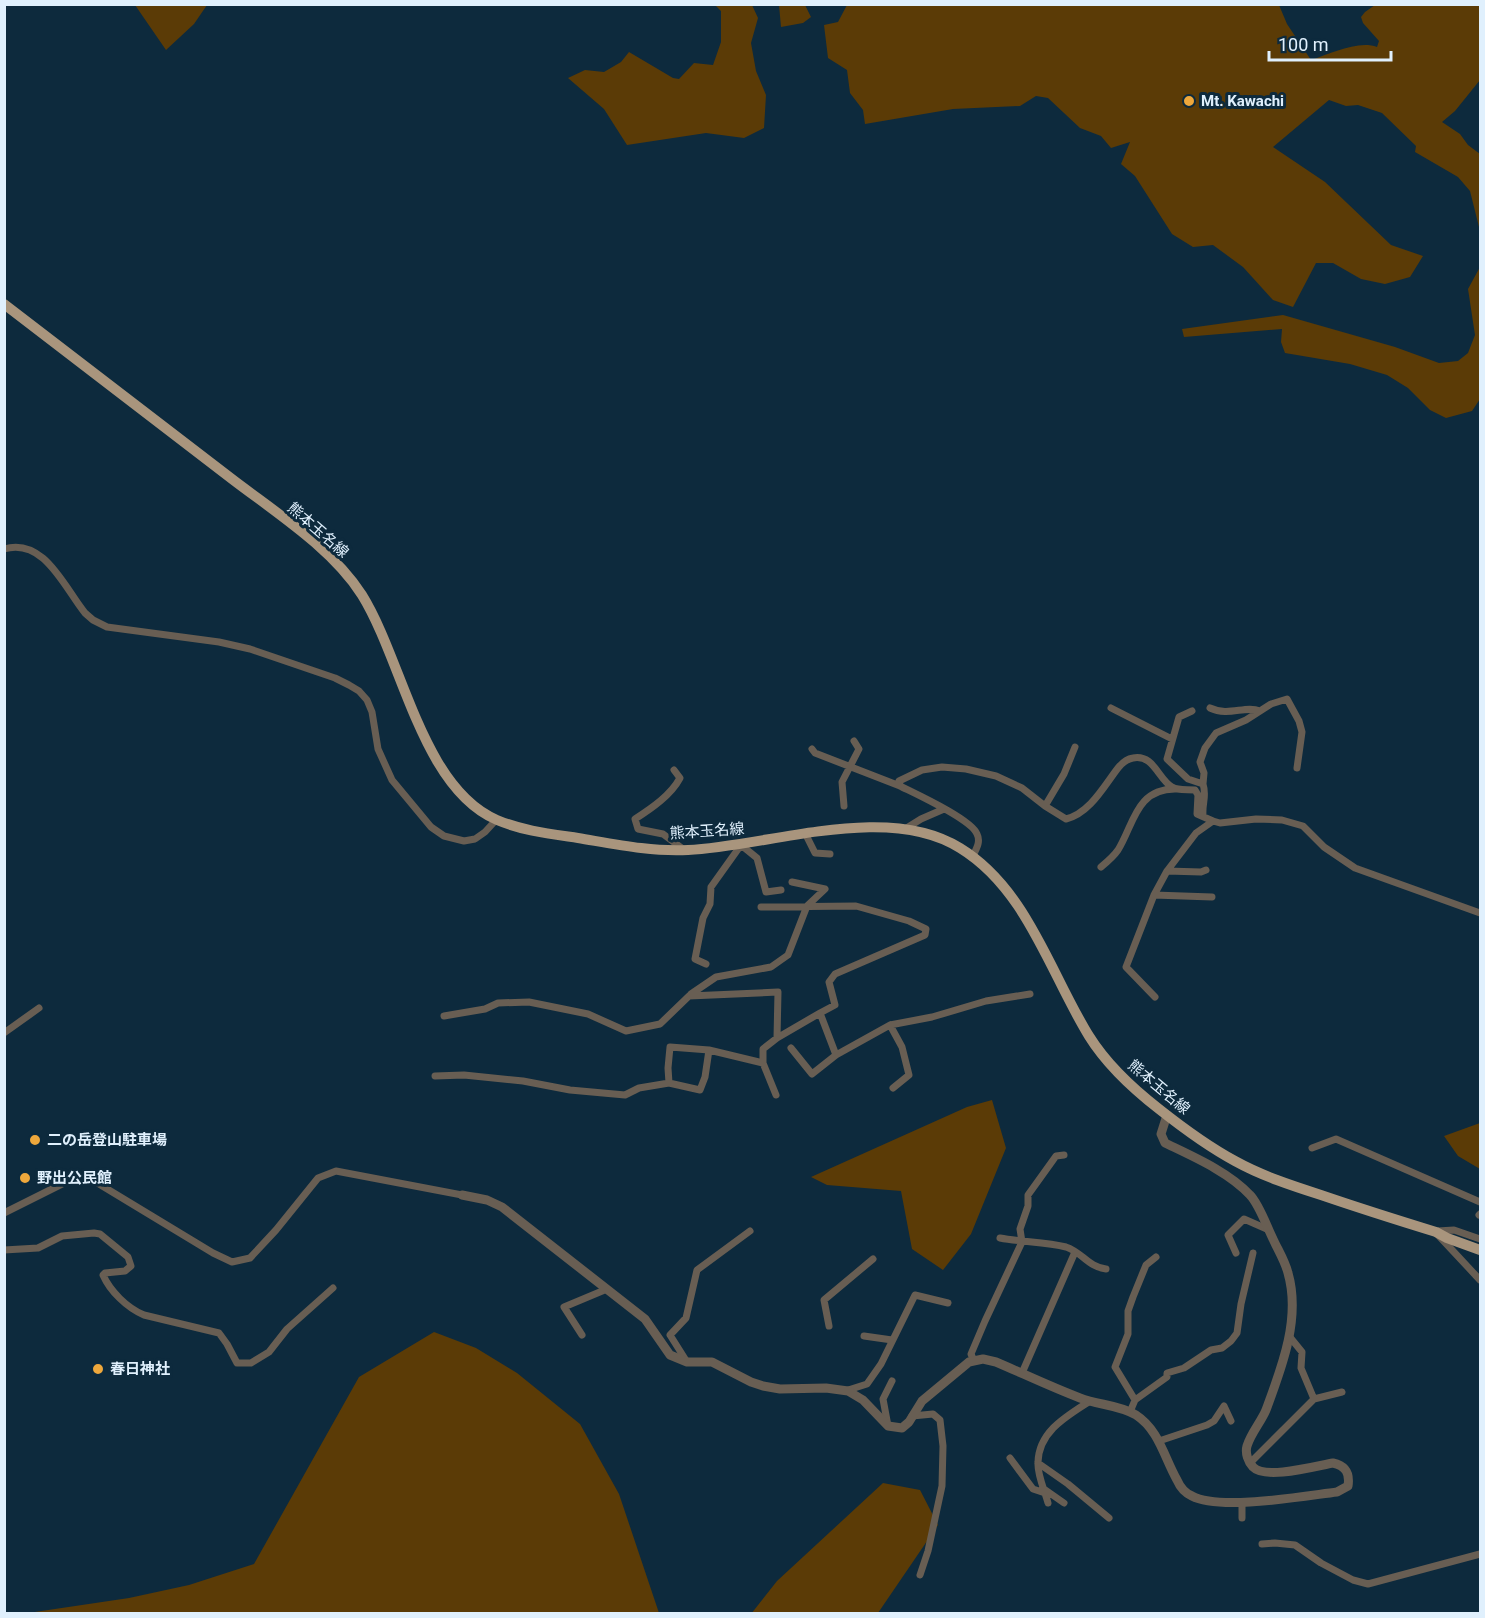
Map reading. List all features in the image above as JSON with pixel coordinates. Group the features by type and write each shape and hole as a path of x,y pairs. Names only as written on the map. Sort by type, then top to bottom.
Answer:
{"main road":[{"name":"熊本玉名線","path":"4,304 271,509 332,559 361,594 394,661 429,745 444,773 462,798 496,820 529,830 633,847 686,850 741,845 868,826 905,829 940,838 973,856 1013,899 1091,1040 1113,1068 1135,1090 1167,1115 1239,1163 1292,1185 1436,1232 1480,1250"}],"street":[{"path":"4,549 26,548 35,551 48,562 85,613 107,627 219,642 250,649 349,685 368,700 378,749 392,780 431,827 444,836 464,841 485,832 496,820"},
{"path":"1203,815 1202,807 1206,793 1203,784 1204,773 1200,762 1205,748 1216,733 1246,720 1271,704 1287,699 1299,721 1302,732 1298,768"},
{"path":"1111,708 1172,739"},
{"path":"1210,708 1218,712 1255,709 1260,711"},
{"path":"1192,711 1179,717 1167,759 1188,779 1203,784"},
{"path":"844,806 842,782 860,749 854,741"},
{"path":"1045,806 1065,774 1075,747"},
{"path":"812,749 815,753 900,786 967,822 978,834 979,844 973,856"},
{"path":"900,786 899,781 922,770 942,767 966,769 996,776 1022,788 1066,819 1076,817 1085,810 1123,762 1133,758 1148,760 1175,789"},
{"path":"674,770 680,778 677,784 656,805 635,819 638,829 663,834 686,850"},
{"path":"1101,867 1117,852 1143,801 1166,789 1195,790 1198,795 1197,814 1213,821 1220,823 1256,819 1282,820 1303,826 1324,847 1355,868 1480,913"},
{"path":"905,829 944,809"},
{"path":"1155,998 1126,967 1167,871 1196,833 1213,821"},
{"path":"806,835 815,854 830,854"},
{"path":"706,964 695,958 703,918 710,904 711,887 741,845 757,858 766,892 782,890"},
{"path":"1167,871 1201,872 1206,870"},
{"path":"444,1016 485,1009 498,1003 529,1002 588,1014 626,1031 660,1024 689,996 716,977 771,967 788,956 807,906 825,889 792,882"},
{"path":"1155,895 1212,897"},
{"path":"761,907 855,906 909,921 926,930 925,935 835,974 830,982 835,1005 777,1038 763,1049 763,1063 776,1095"},
{"path":"689,996 778,992 777,1038"},
{"path":"791,1048 812,1074 836,1056 890,1025 932,1017 986,1001 1030,994"},
{"path":"4,1032 39,1008"},
{"path":"820,1013 836,1056"},
{"path":"890,1025 902,1047 909,1075 893,1088"},
{"path":"669,1083 670,1047 709,1050 763,1063"},
{"path":"435,1076 464,1075 523,1081 570,1090 625,1095 639,1088 669,1083 700,1090 705,1077 709,1050"},
{"path":"4,1213 64,1183 87,1180 232,1262 250,1258 318,1178 336,1171 487,1200 502,1207 645,1319 670,1355 687,1362 712,1362 763,1386 780,1389 826,1388 845,1391 863,1400 888,1426 902,1428 922,1401 961,1367 983,1359 996,1362 1090,1401 1130,1412 1147,1423 1159,1441 1181,1488 1192,1497 1242,1502 1337,1492 1348,1486 1349,1477 1347,1470 1340,1464 1261,1473 1250,1463 1247,1446 1266,1412 1289,1336 1293,1308 1288,1272 1251,1196 1236,1183 1201,1161 1165,1143 1161,1134 1167,1115"},
{"path":"1311,1148 1336,1139 1480,1202"},
{"path":"974,1361 971,1354 1022,1242 1020,1229 1028,1206 1028,1195 1056,1156 1064,1155"},
{"path":"1236,1253 1228,1235 1244,1219 1269,1230"},
{"path":"1436,1232 1454,1230 1480,1239"},
{"path":"687,1362 670,1335 686,1318 697,1270 750,1231"},
{"path":"1436,1232 1480,1280"},
{"path":"4,1250 38,1248 62,1236 100,1234 128,1257 130,1262 130,1266 125,1271 103,1275 125,1303 134,1311 144,1315 219,1333 237,1363 244,1364 251,1363 269,1352 287,1329 333,1288"},
{"path":"1000,1238 1067,1247 1095,1268 1106,1269"},
{"path":"1022,1373 1075,1252"},
{"path":"1130,1412 1135,1400 1167,1377 1167,1373 1184,1368 1211,1350 1222,1348 1237,1334 1253,1253"},
{"path":"1135,1400 1115,1367 1128,1334 1128,1311 1133,1297 1146,1265 1156,1257"},
{"path":"830,1326 824,1300 873,1259"},
{"path":"582,1335 564,1307 607,1289"},
{"path":"845,1391 867,1384 881,1364 915,1295 948,1303"},
{"path":"864,1336 892,1340"},
{"path":"1289,1336 1302,1352 1301,1368 1314,1399"},
{"path":"888,1426 883,1399 892,1381"},
{"path":"1250,1463 1314,1399 1342,1392"},
{"path":"1048,1503 1038,1463 1043,1441 1057,1422 1090,1401"},
{"path":"1159,1441 1207,1425 1214,1421 1224,1406 1232,1421"},
{"path":"912,1416 933,1414 940,1420 943,1446 942,1486 928,1551 920,1575"},
{"path":"1010,1458 1033,1489 1045,1491 1064,1503"},
{"path":"1038,1463 1109,1518"},
{"path":"1242,1502 1242,1518"},
{"path":"1262,1544 1295,1545 1321,1563 1353,1580 1368,1584 1480,1554"}],"shaded area":[{"path":"135,5 207,5 194,24 166,50"},
{"path":"715,5 752,5 758,18 751,43 756,71 766,95 764,128 744,138 706,133 627,145 604,109 568,78 585,70 604,72 621,62 629,52 673,78 679,79 694,63 713,65 721,42 721,11"},
{"path":"779,5 805,5 811,17 803,23 781,27"},
{"path":"847,5 1279,5 1287,24 1311,60 1353,46 1377,47 1379,41 1363,23 1361,17 1375,5 1480,5 1480,80 1455,111 1442,122 1460,134 1468,145 1480,154 1480,231 1470,191 1458,177 1415,152 1416,146 1382,113 1358,105 1346,106 1329,100 1273,147 1325,182 1391,245 1423,256 1410,277 1385,284 1361,279 1333,263 1316,263 1293,307 1273,300 1243,267 1213,245 1193,247 1172,234 1135,176 1121,164 1130,142 1111,148 1101,136 1080,128 1048,98 1036,96 1020,106 953,109 865,124 863,110 850,93 847,70 828,58 824,25 838,22"},
{"path":"1480,267 1480,399 1472,411 1446,418 1430,410 1408,388 1387,375 1350,364 1285,353 1281,342 1282,329 1184,337 1182,329 1283,315 1395,347 1439,363 1458,361 1468,353 1475,335 1468,289"},
{"path":"992,1100 1006,1148 971,1234 943,1270 912,1249 901,1191 827,1185 811,1177 967,1107"},
{"path":"1480,1123 1480,1169 1458,1156 1444,1136"},
{"path":"434,1332 476,1348 517,1373 580,1424 619,1494 659,1613 28,1613 129,1598 189,1585 254,1564 359,1377"},
{"path":"883,1483 920,1490 938,1525 878,1613 751,1614 777,1581"}],"place":[{"name":"Mt. Kawachi","path":"1189,101"},
{"name":"二の岳登山駐車場","path":"35,1140"},
{"name":"野出公民館","path":"25,1178"},
{"name":"春日神社","path":"98,1369"}]}
